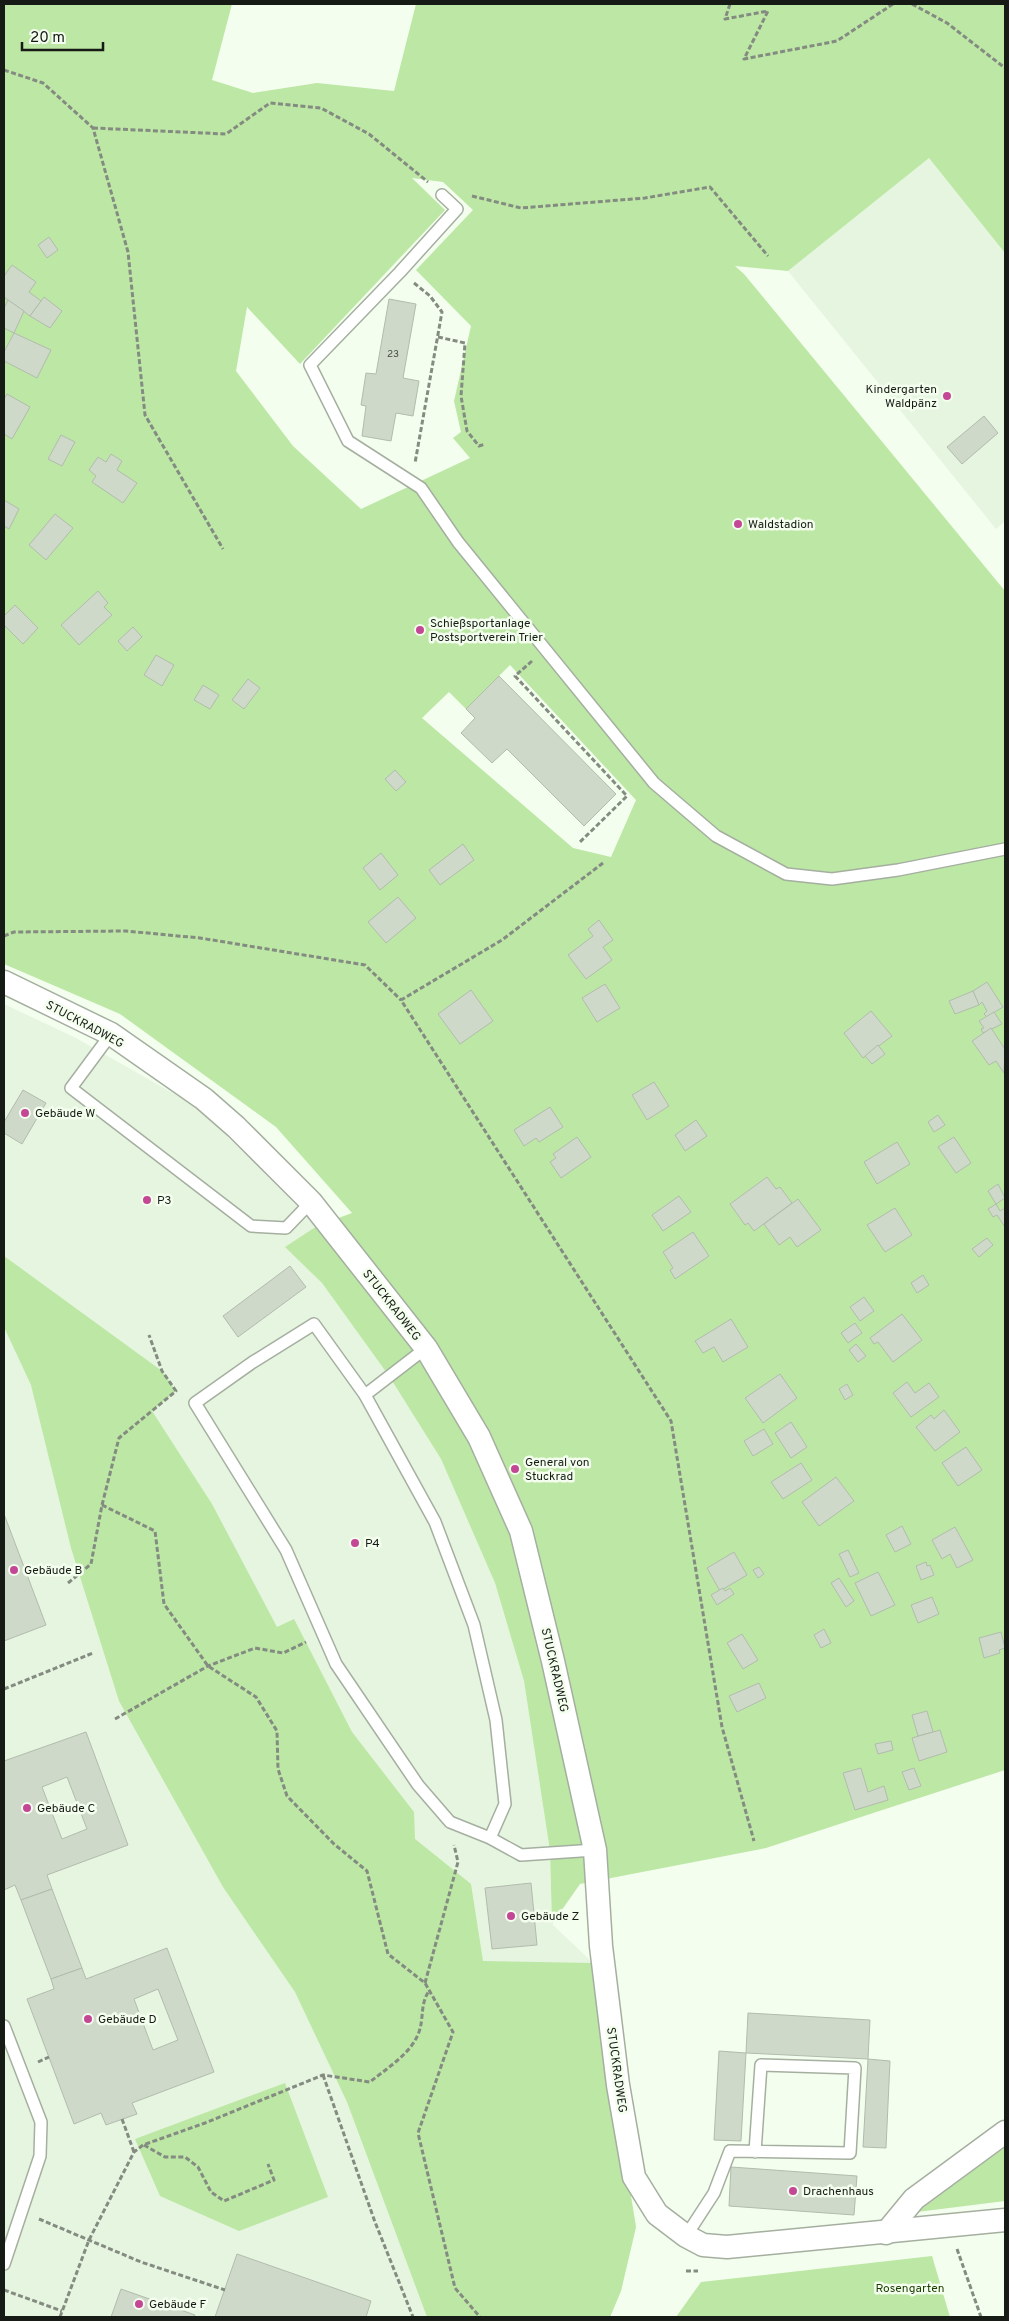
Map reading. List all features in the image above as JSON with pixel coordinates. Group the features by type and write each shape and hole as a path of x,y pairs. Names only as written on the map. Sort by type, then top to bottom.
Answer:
{"street":[{"name":"STUCKRADWEG","path":"4,982 111,1034 204,1099 236,1126 311,1202 426,1348 480,1437 521,1531 553,1660 595,1850 601,1946 618,2085 634,2177 658,2214 686,2236 703,2245 727,2248 1005,2220"},
{"path":"886,2233 914,2199 1005,2132"}],"lane":[{"path":"442,195 457,209 400,272 310,364 348,441 421,488 458,542 654,783 716,836 786,874 832,879 898,870 1005,849"},
{"path":"111,1034 71,1088 251,1226 286,1228 311,1202"},
{"path":"490,1838 505,1804 496,1720 474,1625 435,1522 365,1394 314,1324 253,1362 195,1403 286,1550 336,1664 418,1784 450,1822 490,1838 522,1855 595,1850"},
{"path":"365,1394 426,1348"},
{"path":"4,2026 41,2122 40,2156 4,2264"},
{"path":"686,2236 714,2193 730,2151 755,2152 850,2153 855,2068 761,2065 755,2152"}],"path":[{"path":"730,4 725,19 768,11 744,59 837,40 893,4"},
{"path":"912,4 948,23 1005,68"},
{"path":"4,70 43,83 93,128 128,252 145,415 223,550"},
{"path":"93,128 226,134 270,103 321,108 369,134 442,195 475,196 521,208 645,198 710,186 768,256"},
{"path":"418,450 442,312 430,296"},
{"path":"438,336 465,343 461,396 468,431 478,446 485,444"},
{"path":"514,676 627,796 580,842"},
{"path":"401,1000 502,940 603,864"},
{"path":"4,936 14,932 126,931 200,938 365,965 401,1000 671,1421 722,1727 754,1841"},
{"path":"68,1583 91,1564 102,1505 120,1438 176,1391 162,1371 149,1335"},
{"path":"102,1505 156,1532 164,1604 208,1666 256,1697 277,1731 278,1768 287,1796 334,1844 367,1871 388,1954 425,1983 453,2032 418,2134 455,2288 480,2317"},
{"path":"115,1719 208,1666 255,1648 284,1653 323,1634"},
{"path":"4,1689 93,1653"},
{"path":"425,1983 458,1862 450,1822"},
{"path":"60,2317 89,2240 134,2152 143,2145 204,2123 323,2075 370,2082 405,2053 419,2032 423,2000 429,1991"},
{"path":"323,2075 375,2222 413,2317"},
{"path":"122,2119 134,2152"},
{"path":"143,2145 164,2157 185,2157 198,2166 210,2192 224,2201 274,2180 268,2164"},
{"path":"22,2212 141,2262 224,2290"},
{"path":"949,2226 981,2317"},
{"path":"4,2290 62,2311"}],"shaded area":[{"name":"Kindergarten Waldpänz","path":"929,158 1005,253 1005,521 996,529 788,271"},
{"path":"4,1004 76,1038 199,1108 317,1226 286,1247 322,1283 389,1376 441,1459 495,1583 524,1681 550,1851 552,1924 593,1963 636,2227 621,2291 610,2317 4,2317"}],"green space":[{"path":"4,4 232,4 212,80 253,93 317,83 394,91 416,4 1005,4 1005,253 929,158 788,271 735,266 744,274 1005,591 1005,1770 766,1848 580,1884 552,1924 550,1851 524,1681 495,1583 441,1459 389,1376 322,1283 285,1247 317,1226 352,1213 276,1127 120,1014 4,964","holes":["412,178 443,182 473,210 416,270 471,326 454,401 461,432 453,438 470,458 361,509 293,446 236,371 247,307 300,364 445,210","510,665 636,800 611,857 573,848 422,718 449,692 466,709"]},
{"path":"4,1256 162,1371 176,1391 152,1411 212,1504 277,1627 294,1619 352,1732 414,1812 415,1839 471,1884 483,1961 593,1963 636,2227 621,2291 610,2317 427,2317 347,2102 295,1992 223,1887 119,1701 71,1548 31,1385 4,1327"},
{"path":"285,2083 328,2197 239,2231 160,2196 135,2139"},
{"path":"1005,2147 1005,2201 917,2212"},
{"name":"Rosengarten","path":"932,2256 950,2317 676,2317 701,2282"}],"building":[{"path":"49,237 58,250 47,258 38,245"},
{"path":"12,265 36,282 29,292 41,301 30,316 4,297 4,276"},
{"path":"44,297 62,311 50,328 30,316"},
{"path":"389,299 416,304 403,378 419,381 413,416 396,413 391,441 362,436 366,406 361,405 366,373 376,374"},
{"path":"8,300 24,311 14,333 4,328 4,308"},
{"path":"14,333 51,350 37,378 4,361 4,352"},
{"path":"7,394 30,407 12,439 4,434 4,399"},
{"path":"984,416 998,433 962,464 947,447"},
{"path":"61,435 75,442 62,466 48,459"},
{"path":"111,454 122,461 117,470 137,483 123,503 92,482 96,476 89,470 98,457 106,462"},
{"path":"4,500 19,509 9,529 4,526"},
{"path":"55,514 73,528 46,560 29,545"},
{"path":"98,591 108,603 104,607 112,615 79,645 61,625"},
{"path":"15,605 38,628 23,644 4,625 4,616"},
{"path":"133,627 142,637 127,651 118,641"},
{"path":"156,655 174,665 162,686 144,675"},
{"path":"499,676 616,794 584,826 507,749 492,763 461,733 475,718 466,709"},
{"path":"248,679 260,688 244,709 232,700"},
{"path":"203,685 219,695 210,709 194,700"},
{"path":"395,770 406,782 396,791 385,779"},
{"path":"463,844 474,860 440,885 429,870"},
{"path":"381,853 398,875 380,890 363,868"},
{"path":"398,897 416,918 386,943 368,922"},
{"path":"599,920 613,940 603,947 612,960 586,979 568,955 593,936 588,929"},
{"path":"987,982 1003,1007 987,1017 984,1014 987,1011 982,1002 979,1005 973,991"},
{"path":"605,984 620,1008 597,1022 582,998"},
{"path":"471,990 493,1021 460,1044 438,1014"},
{"path":"973,991 979,1005 955,1014 949,1001"},
{"path":"871,1011 892,1036 863,1058 844,1033"},
{"path":"994,1012 1002,1024 983,1033 981,1029 984,1028 979,1021"},
{"path":"991,1028 1005,1049 1004,1073 996,1061 989,1065 972,1041"},
{"path":"878,1045 885,1054 872,1064 865,1056"},
{"path":"654,1082 669,1106 647,1120 632,1095"},
{"name":"Gebäude W","path":"23,1090 46,1103 22,1144 4,1133 4,1122"},
{"path":"550,1107 563,1127 539,1142 536,1138 524,1146 514,1130"},
{"path":"938,1115 945,1125 934,1132 928,1122"},
{"path":"696,1120 707,1136 685,1151 675,1135"},
{"path":"577,1137 591,1157 561,1178 550,1162 556,1158 553,1154"},
{"path":"954,1137 971,1163 956,1173 938,1147"},
{"path":"897,1142 910,1164 877,1184 864,1162"},
{"path":"767,1177 776,1189 780,1187 792,1203 754,1231 748,1223 745,1225 730,1204"},
{"path":"998,1184 1005,1198 996,1204 988,1191"},
{"path":"679,1196 691,1212 663,1231 652,1215"},
{"path":"798,1199 821,1230 797,1247 790,1237 779,1245 764,1224"},
{"path":"996,1204 1000,1211 1005,1208 1005,1227 997,1215 993,1217 988,1209"},
{"path":"895,1208 912,1235 885,1252 867,1225"},
{"path":"693,1232 709,1256 675,1279 670,1270 673,1268 663,1252"},
{"path":"987,1238 993,1245 979,1257 972,1249"},
{"path":"290,1266 306,1287 238,1337 223,1316"},
{"path":"923,1275 929,1285 917,1293 911,1283"},
{"path":"864,1297 874,1311 860,1321 850,1307"},
{"path":"902,1314 922,1340 893,1362 878,1342 874,1344 870,1338"},
{"path":"731,1319 748,1347 723,1362 714,1347 703,1353 695,1341"},
{"path":"855,1323 862,1333 848,1343 841,1333"},
{"path":"856,1344 866,1356 858,1362 849,1350"},
{"path":"780,1374 797,1398 763,1423 745,1398"},
{"path":"907,1382 915,1393 929,1383 939,1397 911,1417 893,1393"},
{"path":"847,1384 853,1395 845,1400 839,1389"},
{"path":"944,1410 960,1432 935,1451 916,1427 931,1415 934,1419"},
{"path":"791,1422 807,1447 791,1458 775,1433"},
{"path":"764,1429 773,1444 753,1456 744,1441"},
{"path":"966,1447 982,1470 958,1486 942,1463"},
{"path":"801,1463 812,1480 783,1499 771,1482"},
{"path":"836,1477 854,1501 819,1526 802,1502"},
{"name":"Gebäude B","path":"4,1514 46,1625 4,1641"},
{"path":"902,1526 911,1544 895,1552 886,1535"},
{"path":"955,1527 973,1560 957,1568 950,1554 942,1559 932,1540"},
{"path":"848,1550 859,1573 850,1577 839,1554"},
{"path":"734,1552 747,1575 720,1591 707,1568"},
{"path":"926,1562 927,1566 930,1565 934,1575 921,1580 916,1566"},
{"path":"759,1567 764,1574 758,1578 753,1570"},
{"path":"878,1572 895,1605 871,1616 855,1583"},
{"path":"839,1578 854,1601 846,1607 831,1583"},
{"path":"723,1588 725,1591 730,1588 734,1594 717,1605 711,1595"},
{"path":"932,1597 939,1614 918,1623 911,1605"},
{"path":"824,1629 831,1643 821,1648 814,1635"},
{"path":"1001,1632 1005,1648 999,1650 1000,1653 984,1658 979,1638"},
{"path":"742,1634 758,1660 743,1669 727,1643"},
{"path":"759,1683 766,1698 737,1712 729,1696"},
{"path":"927,1711 933,1732 918,1736 912,1715"},
{"path":"940,1730 947,1752 919,1761 912,1738"},
{"name":"Gebäude C","path":"86,1732 128,1845 47,1875 52,1889 21,1900 15,1885 4,1890 4,1761","holes":["67,1777 87,1829 62,1839 42,1787"]},
{"path":"891,1741 893,1750 878,1754 875,1744"},
{"path":"861,1768 868,1792 884,1786 888,1800 855,1810 843,1773"},
{"path":"914,1768 921,1786 909,1790 902,1772"},
{"name":"Gebäude Z","path":"531,1883 537,1945 492,1949 485,1888"},
{"path":"52,1889 82,1968 51,1979 21,1900"},
{"name":"Gebäude D","path":"167,1948 214,2072 132,2103 137,2114 106,2125 101,2113 74,2124 27,1999 54,1989 51,1979 82,1968 86,1979","holes":["158,1989 178,2040 153,2050 134,1999"]},
{"path":"748,2013 870,2020 868,2059 746,2053"},
{"path":"719,2051 746,2053 741,2141 714,2140"},
{"path":"868,2059 890,2061 886,2148 863,2147"},
{"name":"Drachenhaus","path":"731,2167 857,2176 854,2215 729,2206"},
{"path":"237,2254 371,2301 366,2317 215,2317"},
{"name":"Gebäude F","path":"121,2289 195,2315 194,2317 111,2317"}],"place":[{"name":"Kindergarten Waldpänz","path":"947,396"},
{"name":"Waldstadion","path":"738,524"},
{"name":"Schießsportanlage Postsportverein Trier","path":"420,630"},
{"name":"Gebäude W","path":"25,1113"},
{"name":"P3","path":"147,1200"},
{"name":"General von Stuckrad","path":"515,1469"},
{"name":"P4","path":"355,1543"},
{"name":"Gebäude B","path":"14,1570"},
{"name":"Gebäude C","path":"27,1808"},
{"name":"Gebäude Z","path":"511,1916"},
{"name":"Gebäude D","path":"88,2019"},
{"name":"Drachenhaus","path":"793,2191"},
{"name":"Gebäude F","path":"139,2304"}]}
